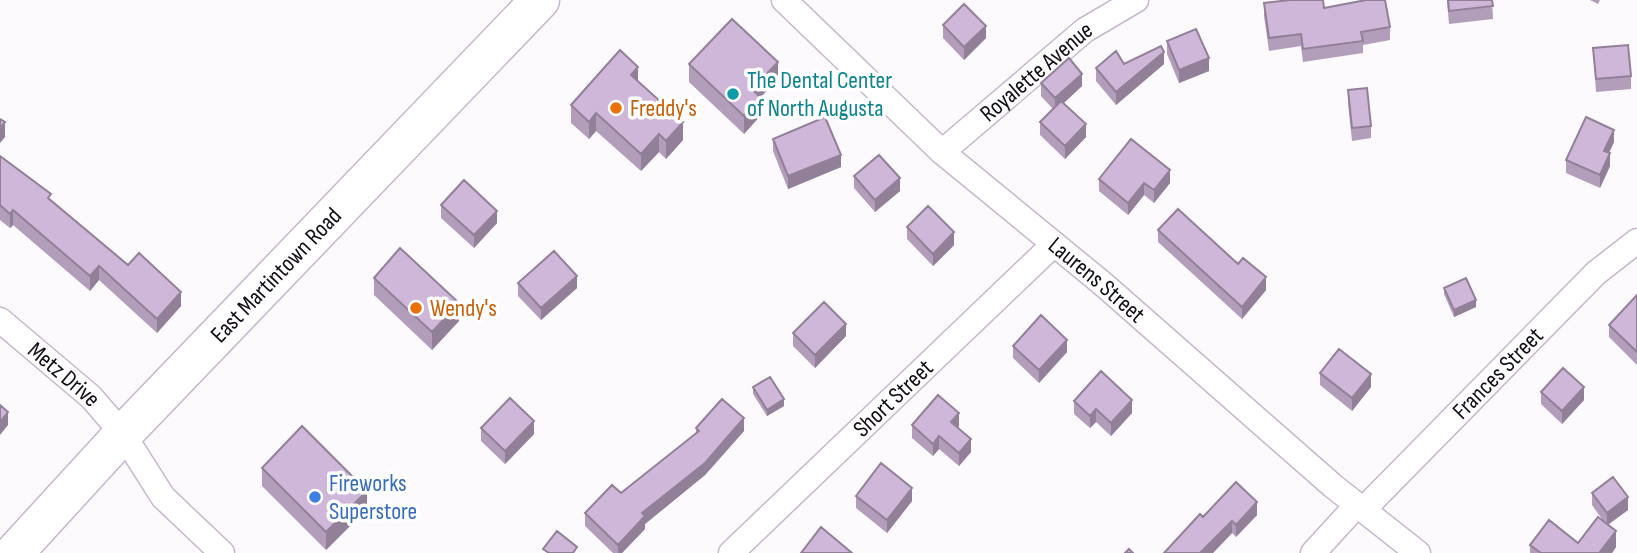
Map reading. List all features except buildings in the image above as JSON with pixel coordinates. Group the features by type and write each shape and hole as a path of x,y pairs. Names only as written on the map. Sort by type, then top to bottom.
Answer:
{"main road":[{"name":"East Martintown Road","path":"13,553 122,434 540,0"}],"street":[{"name":"Laurens Street","path":"784,0 942,152 1054,244 1360,508 1418,553"},
{"name":"Royalette Avenue","path":"942,152 1085,30 1136,0"},
{"name":"Frances Street","path":"1313,553 1596,273 1637,241"},
{"name":"Short Street","path":"731,553 1054,244"},
{"name":"Metz Drive","path":"0,320 91,397 122,434"},
{"path":"122,434 163,497 222,553"}],"place":[{"name":"The Dental Center of North Augusta","path":"733,94"},
{"name":"Freddy's","path":"616,108"},
{"name":"Wendy's","path":"416,308"},
{"name":"Fireworks Superstore","path":"315,497"}]}
